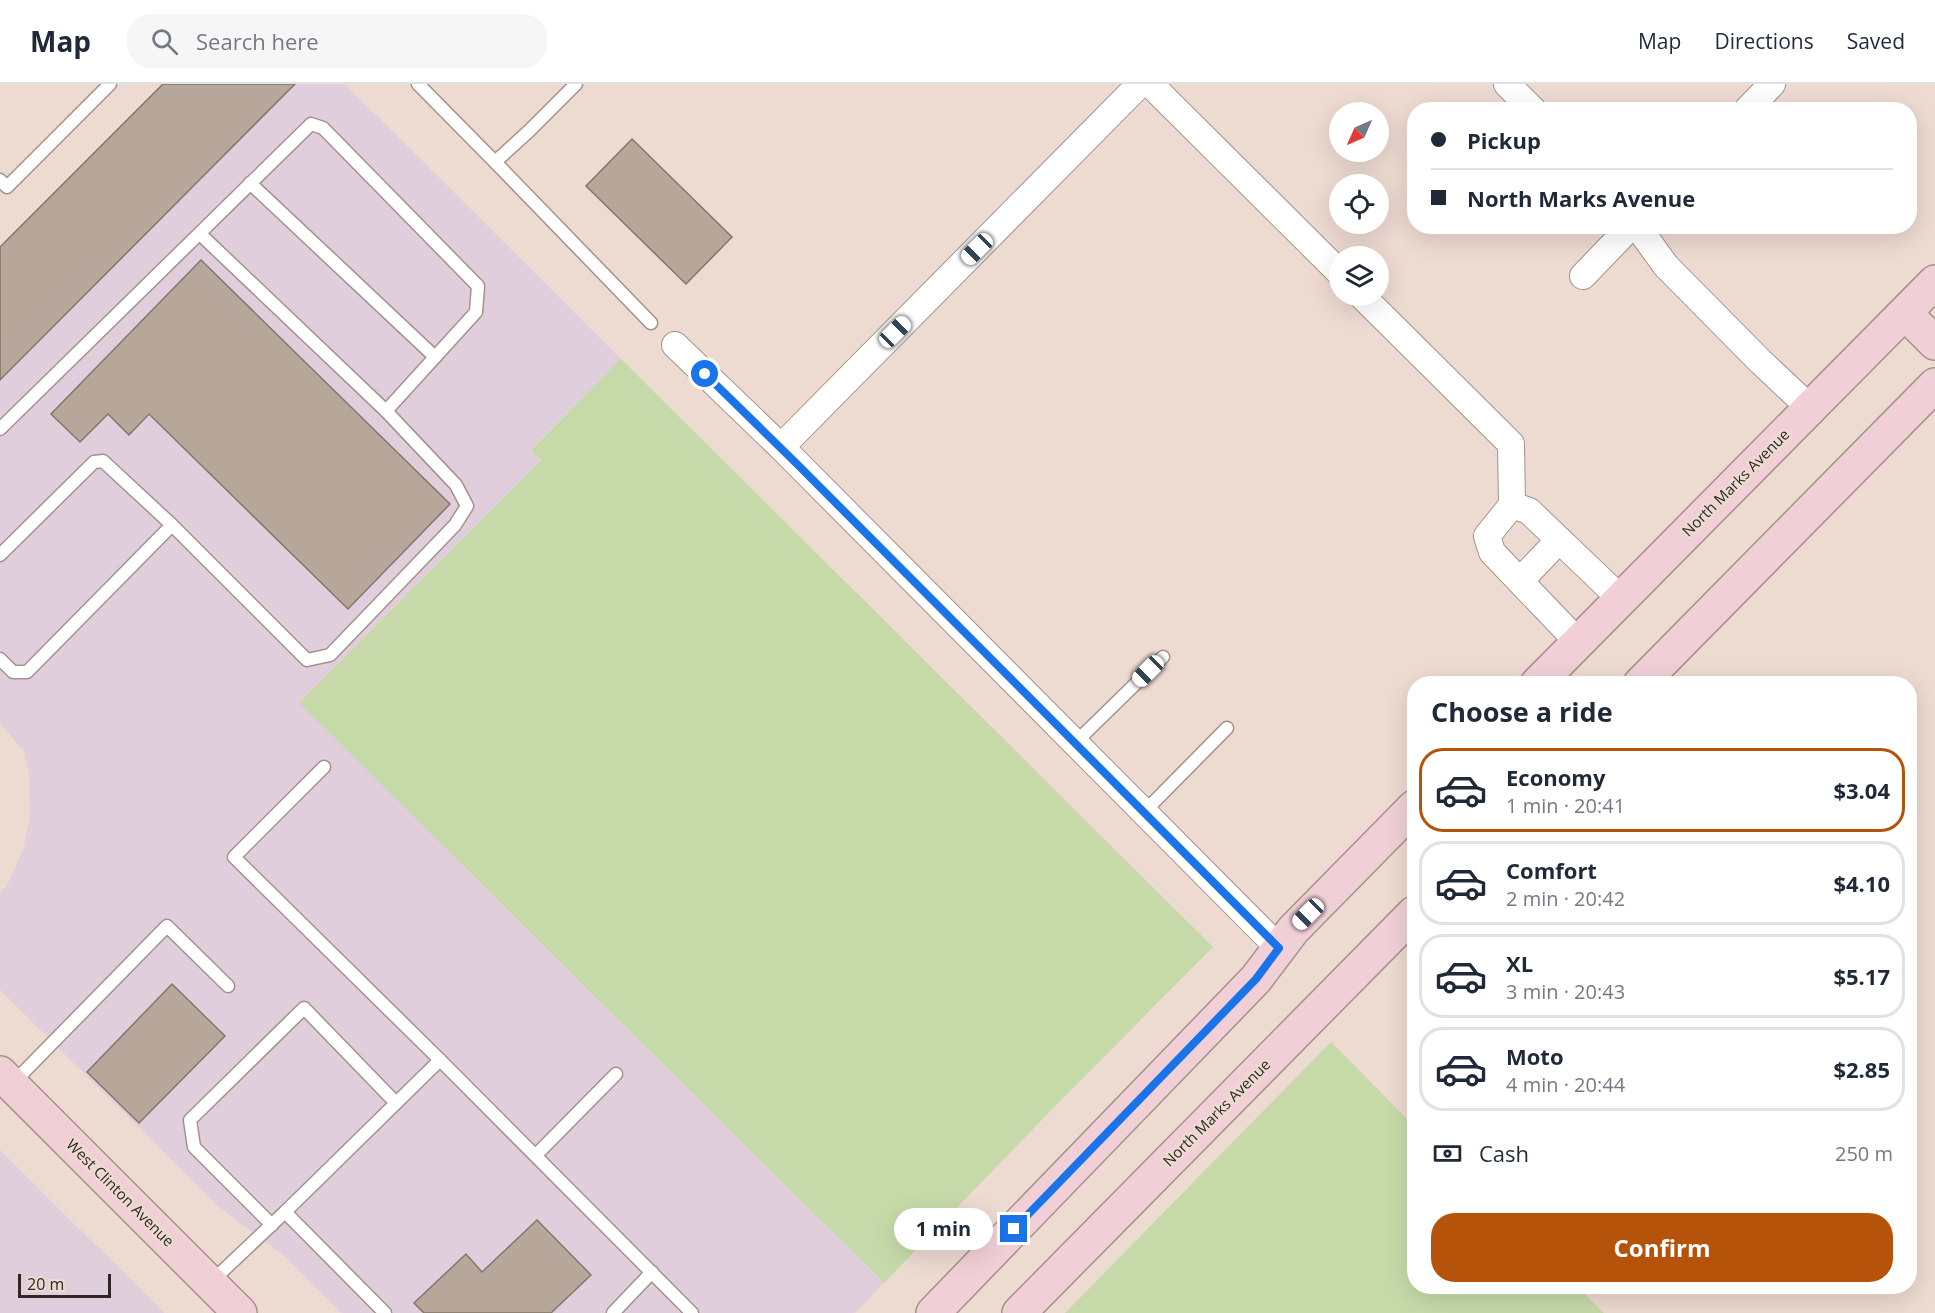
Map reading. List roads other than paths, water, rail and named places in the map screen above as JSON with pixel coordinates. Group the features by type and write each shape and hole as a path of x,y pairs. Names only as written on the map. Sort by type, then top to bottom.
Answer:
{"main road":[{"name":"North Marks Avenue","path":"1545,676 1935,282"},
{"path":"1905,313 1935,343"},
{"path":"1648,676 1935,385"},
{"path":"933,1313 1256,979 1293,930 1407,814"},
{"name":"North Marks Avenue","path":"1019,1313 1407,920"},
{"name":"West Clinton Avenue","path":"6,1079 240,1313"}],"street":[{"path":"781,447 1140,84"},
{"path":"1150,84 1329,262"},
{"path":"1507,84 1525,102"},
{"path":"1755,102 1772,84"},
{"path":"1583,276 1623,234"},
{"path":"1643,234 1665,266 1810,408"},
{"path":"1372,306 1511,444 1512,505 1487,536 1492,552 1578,642"},
{"path":"675,345 781,447 1279,948"},
{"path":"1512,505 1529,511 1621,599"},
{"path":"1520,581 1559,540"}],"lane":[{"path":"0,180 7,187 110,84"},
{"path":"418,84 651,323"},
{"path":"495,162 576,84"},
{"path":"0,429 311,124 323,128 478,286 476,312 386,411"},
{"path":"250,183 435,357"},
{"path":"0,555 94,462 103,460 172,525 307,660 330,655 455,525 467,506 456,485 386,411 200,234"},
{"path":"0,659 13,672 27,672 172,525"},
{"path":"1075,743 1163,657"},
{"path":"1144,812 1227,728"},
{"path":"324,767 234,857 536,1155 692,1313"},
{"path":"6,1079 167,926 228,986"},
{"path":"272,1225 194,1147 190,1120 304,1008 396,1103"},
{"path":"210,1283 440,1060"},
{"path":"536,1155 616,1074"},
{"path":"285,1212 385,1313"},
{"path":"613,1313 652,1272"}]}
